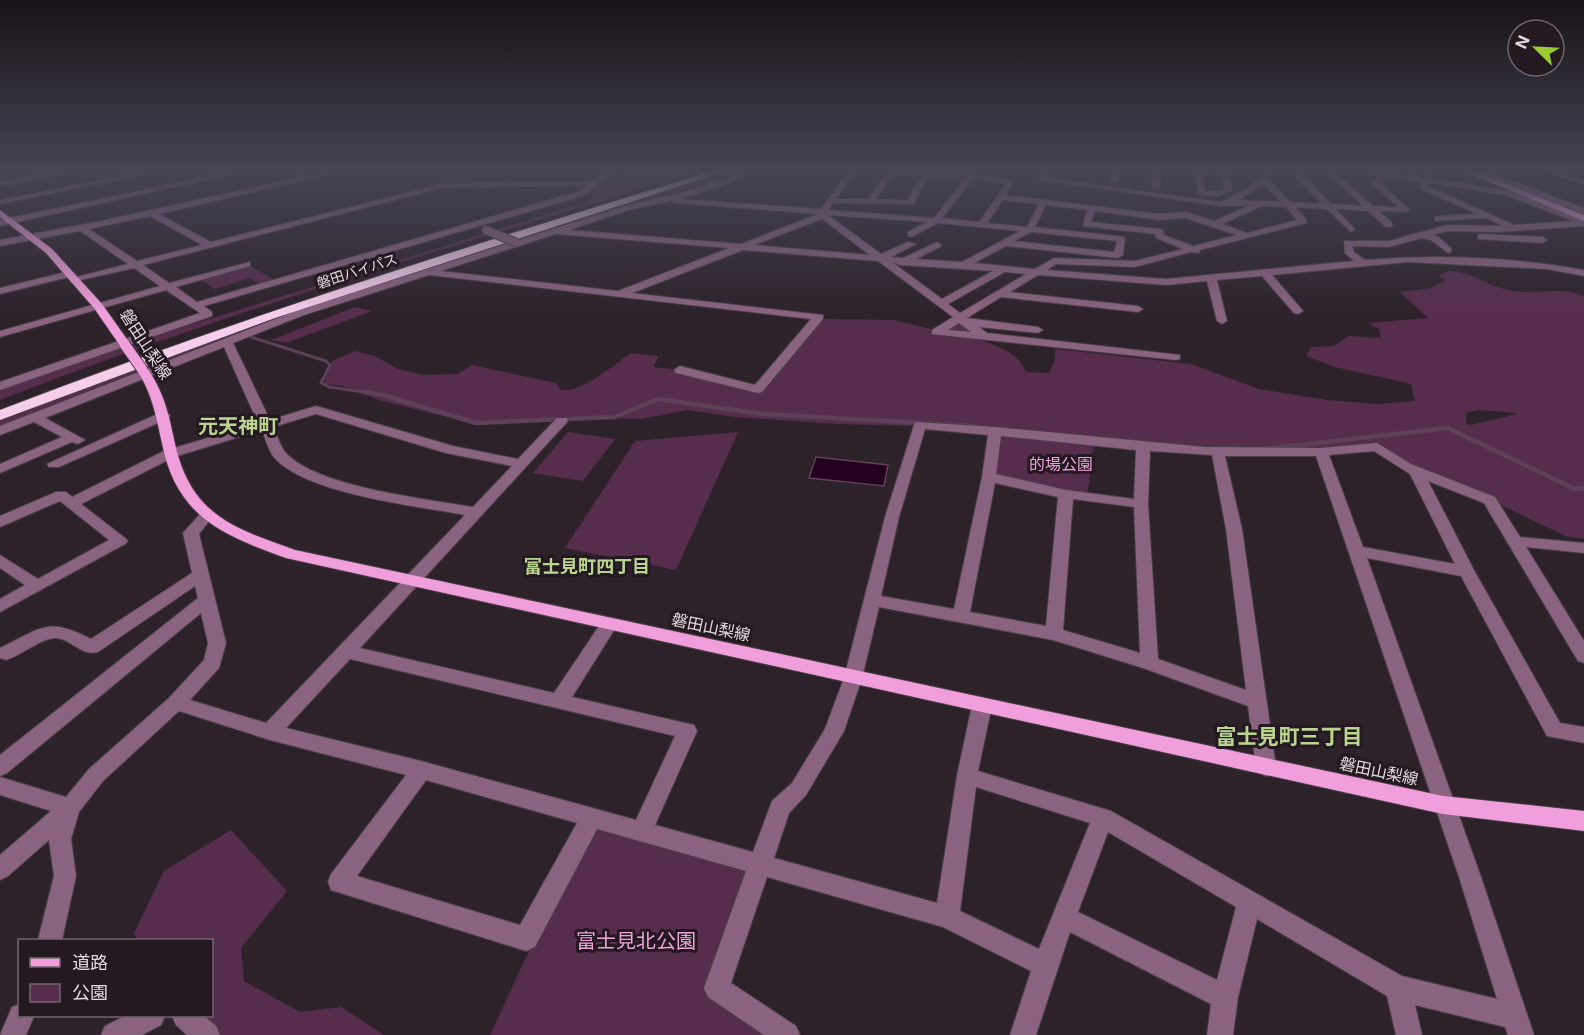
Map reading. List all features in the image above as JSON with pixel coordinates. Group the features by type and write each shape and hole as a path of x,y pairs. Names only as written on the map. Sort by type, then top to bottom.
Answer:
{"highway":[{"name":"磐田バイパス","path":"0,406 270,308 559,217"},
{"name":"磐田バイパス","path":"0,414 100,375 280,312 577,217"}],"main road":[{"name":"磐田山梨線","path":"5,222 30,236 49,251 98,306 143,371 164,415 170,454 185,494 206,516 240,537 292,554 411,581 1443,805 1584,821"}],"street":[{"path":"5,222 27,217"},
{"path":"0,243 130,217"},
{"path":"160,217 209,245"},
{"path":"0,291 134,265 319,217"},
{"path":"197,305 499,217"},
{"path":"0,431 143,371 227,342 300,313 598,217"},
{"path":"620,294 815,217"},
{"path":"827,217 984,336"},
{"path":"870,217 1030,229 1122,239 1118,255 1005,243"},
{"path":"881,259 940,217"},
{"path":"981,225 986,217"},
{"path":"961,267 1030,229 1036,217"},
{"path":"1089,217 1086,224 1160,232 1160,236 1196,251"},
{"path":"1193,217 1249,236"},
{"path":"1215,224 1231,217"},
{"path":"1176,357 936,332 962,320 985,303 1054,261 1135,264 1196,251 1303,221 1299,217"},
{"path":"1340,217 1351,229"},
{"path":"1380,217 1389,225"},
{"path":"1438,219 1466,217"},
{"path":"1491,217 1514,228"},
{"path":"1570,217 1584,223"},
{"path":"1362,263 1350,253 1347,243 1389,244 1457,228 1514,228 1584,223"},
{"path":"473,225 517,243"},
{"path":"2,383 208,314 80,227"},
{"path":"1457,228 1467,235 1543,240"},
{"path":"555,231 901,262 1166,282 1407,259 1558,268 1584,273"},
{"path":"1421,235 1434,238 1448,250"},
{"path":"901,262 937,244"},
{"path":"0,334 247,264"},
{"path":"1558,268 1560,265 1584,267"},
{"path":"941,304 1001,270"},
{"path":"427,272 819,317 758,389 680,370"},
{"path":"1264,272 1298,311"},
{"path":"1211,277 1222,321"},
{"path":"1000,294 1138,309"},
{"path":"985,303 1112,316"},
{"path":"962,320 1038,330"},
{"path":"227,342 279,454 306,474 353,489 476,512"},
{"path":"71,503 170,454 316,410 451,450 522,464"},
{"path":"54,464 164,415"},
{"path":"33,417 92,447"},
{"path":"270,732 562,421"},
{"path":"787,1035 717,988 780,808 799,789 834,731 853,678 892,517 920,425 1218,453 1322,453 1377,447 1416,471 1490,500 1584,656"},
{"path":"961,615 996,431"},
{"path":"0,469 72,437"},
{"path":"1143,446 1142,504 1149,663"},
{"path":"1218,453 1234,529 1266,767"},
{"path":"1322,453 1470,877 1518,1025"},
{"path":"1416,471 1467,572 1554,730 1584,735"},
{"path":"989,477 1066,494 1142,504"},
{"path":"1054,634 1066,494"},
{"path":"0,522 61,495 120,541 0,606"},
{"path":"0,869 70,808 96,775 176,703 213,663 217,643 191,533 206,516"},
{"path":"1514,541 1584,548"},
{"path":"1356,551 1467,572"},
{"path":"0,560 37,586"},
{"path":"6,653 49,632 63,632 92,647 201,575"},
{"path":"0,767 207,600"},
{"path":"872,600 1054,634 1149,663 1258,702"},
{"path":"559,701 609,624"},
{"path":"346,651 687,731 641,832"},
{"path":"176,703 270,732 421,770 947,917 1045,965"},
{"path":"947,917 967,776 982,705"},
{"path":"421,770 339,882 526,939 591,818"},
{"path":"967,776 1103,818 1398,988 1518,1025"},
{"path":"0,786 70,808"},
{"path":"50,939 65,876 60,839 70,808"},
{"path":"1023,1035 1045,965 1103,818"},
{"path":"1220,1035 1225,997 1249,902"},
{"path":"1064,917 1225,997"},
{"path":"1398,988 1409,1035"},
{"path":"13,1035 21,1017"},
{"path":"114,1035 150,1017"},
{"path":"186,1017 207,1035"}],"green space":[{"path":"537,217 549,217 264,306 87,367 0,400 0,391 87,357"},
{"path":"578,217 598,217 337,301 0,432 0,415 65,390 196,342"},
{"path":"249,265 276,281 261,285 250,278 215,289 200,279"},
{"name":"的場公園","path":"1450,271 1458,272 1514,291 1558,291 1584,296 1584,539 1568,537 1490,500 1407,467 1377,447 1218,453 1094,442 1087,497 989,477 992,428 839,424 736,417 688,410 640,419 593,417 468,422 379,400 343,386 324,384 332,361 355,351 375,356 398,369 423,375 458,374 472,365 556,383 561,390 569,390 587,383 631,353 659,356 653,367 680,370 758,389 823,319 894,320 938,331 959,318 979,336 966,335 1009,352 1022,364 1026,372 1049,373 1055,360 1055,349 1191,364 1259,389 1327,400 1377,404 1415,401 1411,384 1335,367 1306,356 1311,347 1334,346 1349,336 1381,338 1379,329 1368,323 1428,318 1400,292 1431,288 1446,280 1438,276","holes":["1478,410 1516,413 1471,425 1466,423 1466,413"]},
{"path":"355,307 372,311 286,343 271,340"},
{"path":"568,432 615,439 583,481 533,473"},
{"path":"738,432 676,570 565,548 635,441"},
{"name":"富士見北公園","path":"591,818 760,865 717,988 787,1035 490,1035"},
{"path":"231,830 287,891 241,948 244,981 300,1012 341,1007 384,1035 207,1035 186,1017 213,1017 213,939 137,939 134,933 164,871"}],"shaded area":[{"path":"816,457 888,465 884,486 809,478"}],"waterway":[{"path":"251,337 326,361 330,365 321,383 329,387 376,394"},
{"path":"366,392 476,423 615,417 658,399 762,414 974,426"},
{"path":"1272,448 1448,428 1575,489 1584,488"}],"district":[{"name":"元天神町","path":"238,426"},
{"name":"富士見町四丁目","path":"587,567"},
{"name":"富士見町三丁目","path":"1289,737"}]}
